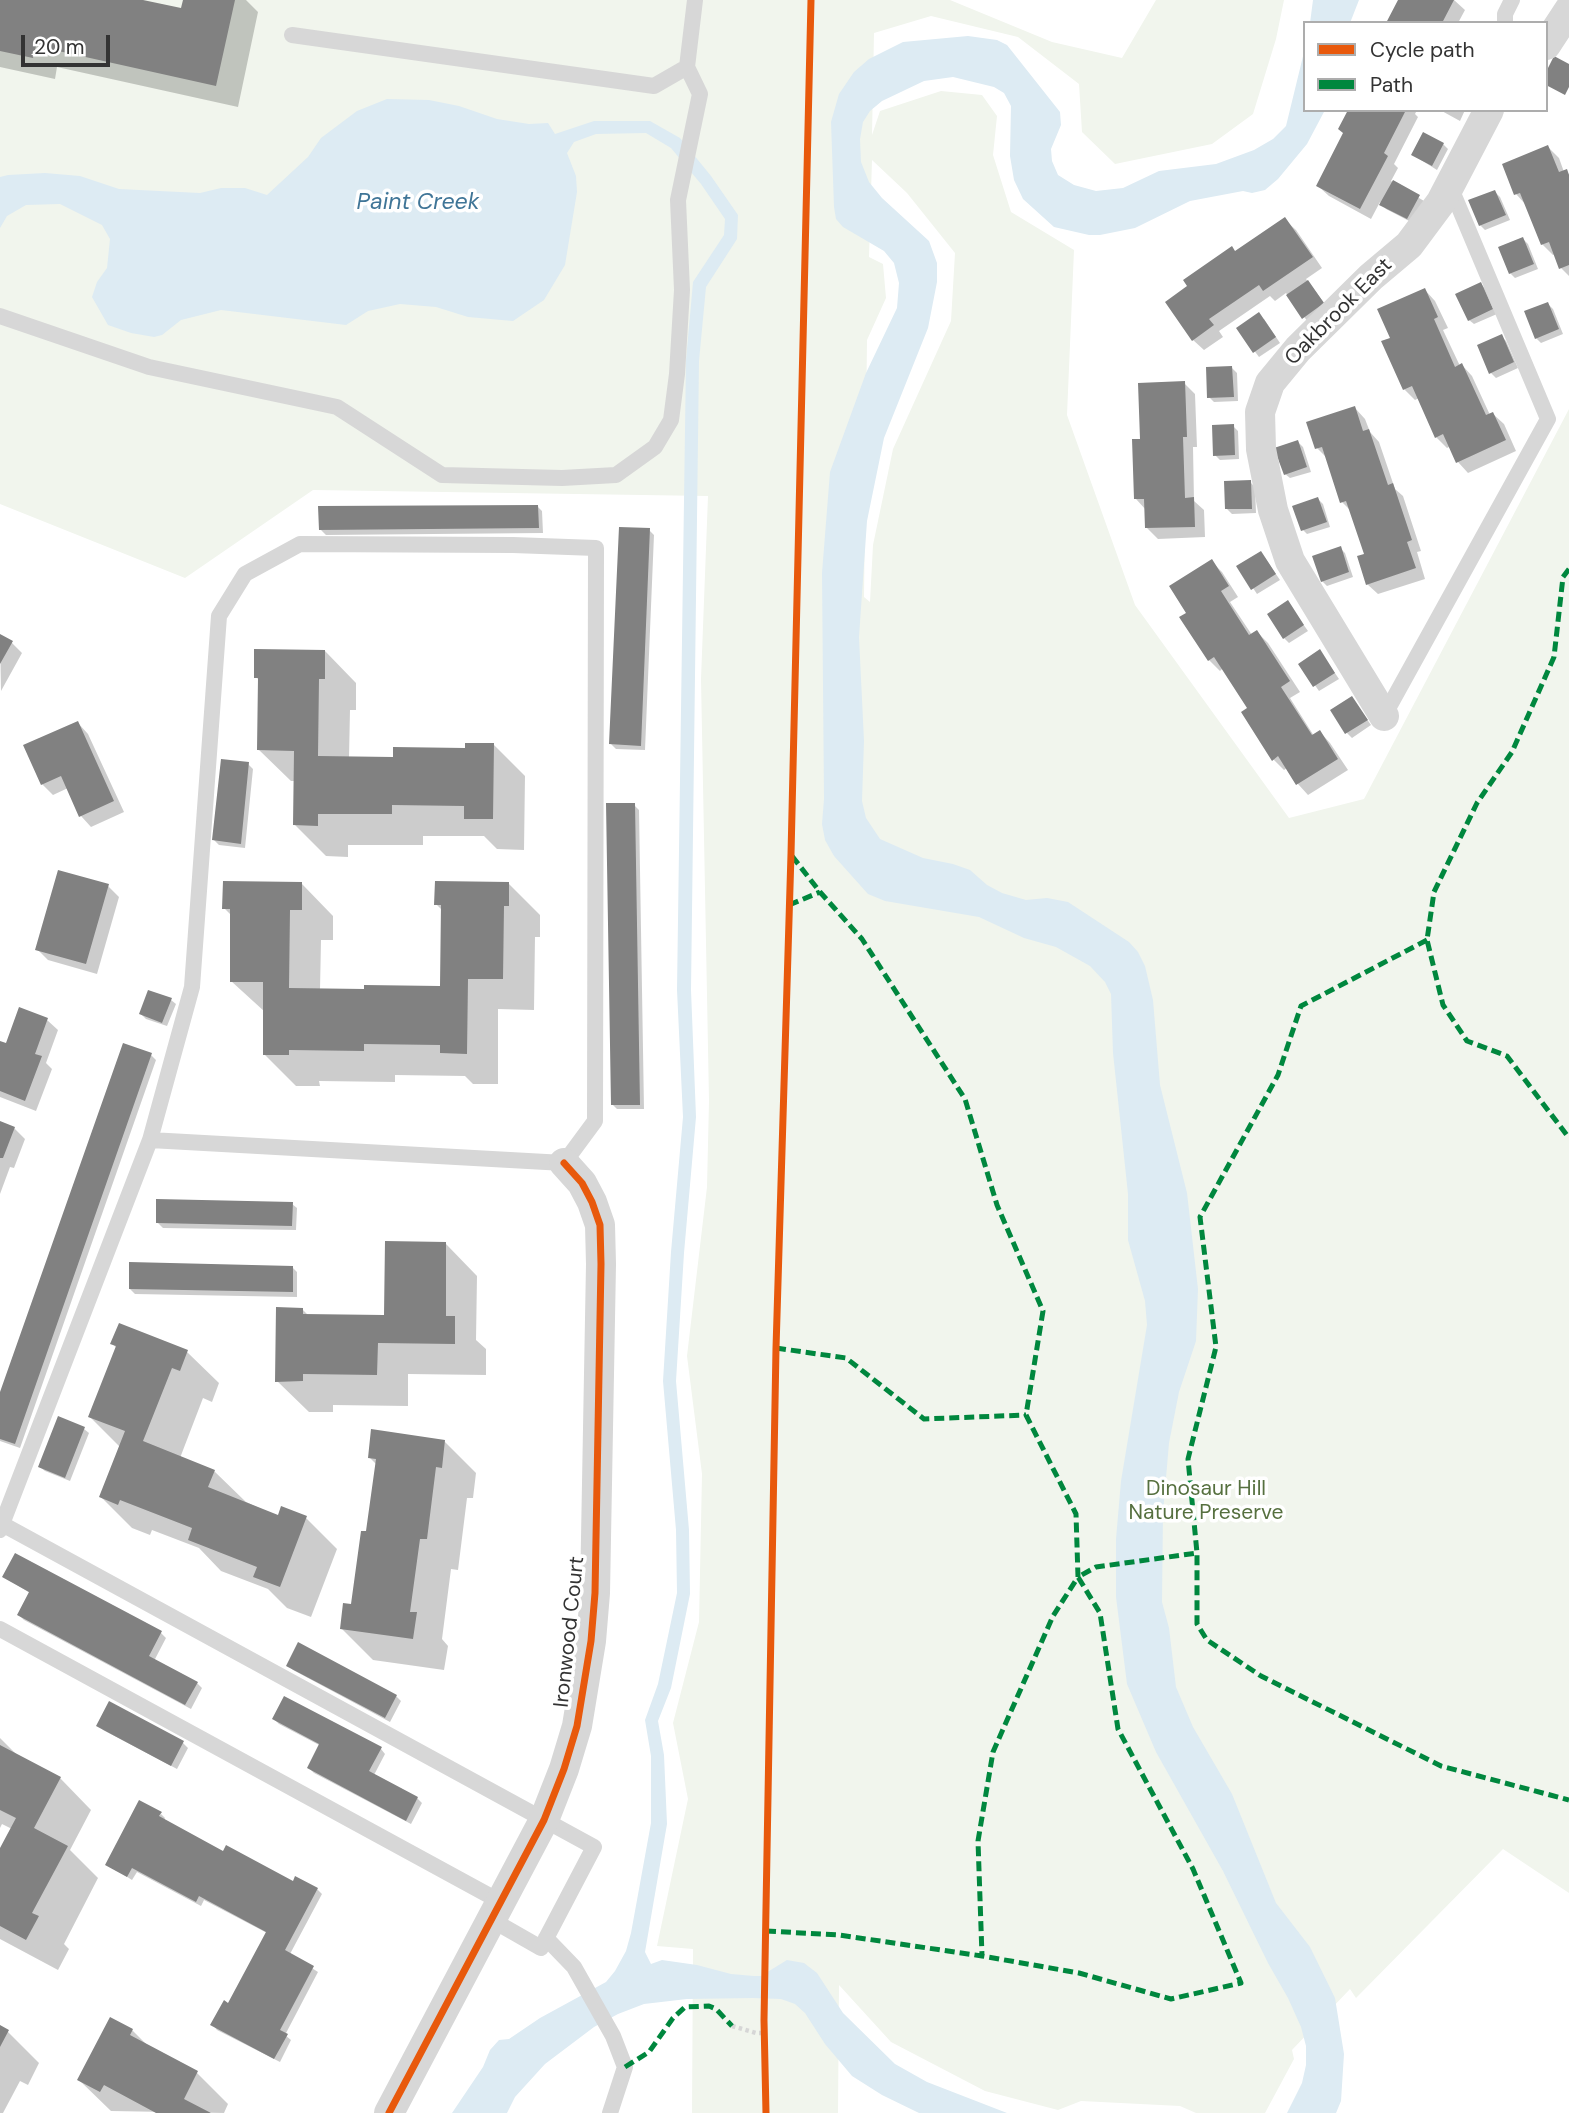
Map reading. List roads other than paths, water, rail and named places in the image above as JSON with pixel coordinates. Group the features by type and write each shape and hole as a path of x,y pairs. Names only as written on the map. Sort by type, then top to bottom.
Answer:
{"street":[{"path":"1548,42 1569,10"},
{"name":"Oakbrook East","path":"1384,716 1290,561 1273,510 1261,449 1260,412 1270,383 1298,349 1371,277 1409,245 1450,186 1488,112"},
{"name":"Ironwood Court","path":"389,2113 544,1820 577,1726 589,1654 595,1593 601,1264 600,1225 592,1202 582,1182 564,1163"}],"lane":[{"path":"687,0 693,22"},
{"path":"0,316 149,367 337,407 442,475 562,478 616,475 655,447 671,420 677,374 682,290 678,200 700,94 687,67 695,0"},
{"path":"1505,21 1505,14 1512,0"},
{"path":"292,35 654,86 687,67"},
{"path":"1384,716 1548,419 1450,186"},
{"path":"0,1629 496,1911 541,1948 594,1847 1,1527 150,1140 192,987 219,616 245,574 300,544 596,548 596,1122 564,1163 150,1140"},
{"path":"546,1938 574,1967 613,2036 625,2067 610,2113"}],"water":[{"path":"1313,0 1359,0 1351,21 1310,21"},
{"path":"968,36 997,40 1007,45 1060,112 1061,125 1051,149 1052,161 1058,175 1074,185 1096,191 1123,188 1159,171 1216,164 1254,150 1273,139 1286,126 1303,56 1303,112 1324,112 1307,144 1278,179 1265,190 1252,193 1243,191 1190,201 1135,228 1089,235 1054,227 1023,199 1014,180 1010,156 1011,106 1004,93 994,87 953,77 924,81 882,101 870,111 863,122 860,139 861,162 869,182 882,198 929,241 937,263 937,282 928,328 884,438 867,521 859,637 864,741 862,801 866,818 880,839 923,858 970,870 987,885 1002,893 1026,900 1047,898 1068,902 1129,942 1145,966 1153,1000 1160,1085 1187,1193 1198,1289 1196,1341 1179,1392 1169,1443 1163,1513 1162,1602 1169,1628 1176,1687 1193,1727 1232,1794 1276,1903 1310,1947 1335,1998 1344,2054 1341,2101 1336,2113 1287,2113 1302,2083 1306,2065 1306,2046 1301,2027 1223,1871 1156,1752 1127,1684 1116,1597 1116,1539 1121,1481 1147,1325 1145,1301 1128,1240 1128,1194 1113,1053 1111,994 1105,982 1090,966 1056,947 1024,938 979,917 885,901 868,894 834,856 825,840 822,824 822,573 830,472 866,373 897,308 899,283 894,263 884,251 843,227 836,219 831,122 839,94 854,72 869,59 903,42"},
{"name":"Paint Creek","path":"387,99 429,100 459,106 497,119 529,124 548,123 555,134 594,121 650,121 680,138 738,215 737,239 706,287 699,361 691,990 696,1117 676,1381 689,1530 690,1594 671,1688 658,1721 664,1755 667,1824 645,1952 651,1964 662,1960 754,1976 761,1976 787,1960 804,1963 817,1973 843,2013 895,2064 927,2082 1007,2113 919,2113 882,2095 852,2076 825,2044 805,2013 795,2004 781,1999 753,1998 687,1999 644,2004 594,2027 545,2064 515,2097 507,2113 452,2113 483,2067 490,2050 499,2040 509,2039 540,2018 606,1982 615,1971 626,1951 631,1933 651,1823 651,1756 645,1720 658,1684 677,1593 676,1530 663,1381 683,1117 677,990 686,360 693,282 724,235 725,219 671,148 646,133 596,134 574,142 567,153 576,176 577,192 565,265 544,300 513,321 468,317 436,307 400,304 368,311 346,325 221,310 181,320 162,335 154,337 108,325 92,297 97,282 107,268 110,239 102,225 60,204 26,205 7,216 0,228 0,177 8,175 45,173 80,176 119,189 200,193 221,188 245,188 267,195 308,157 321,138 357,111"}],"park label":[{"name":"Dinosaur Hill Nature Preserve","path":"1206,1501"}]}
